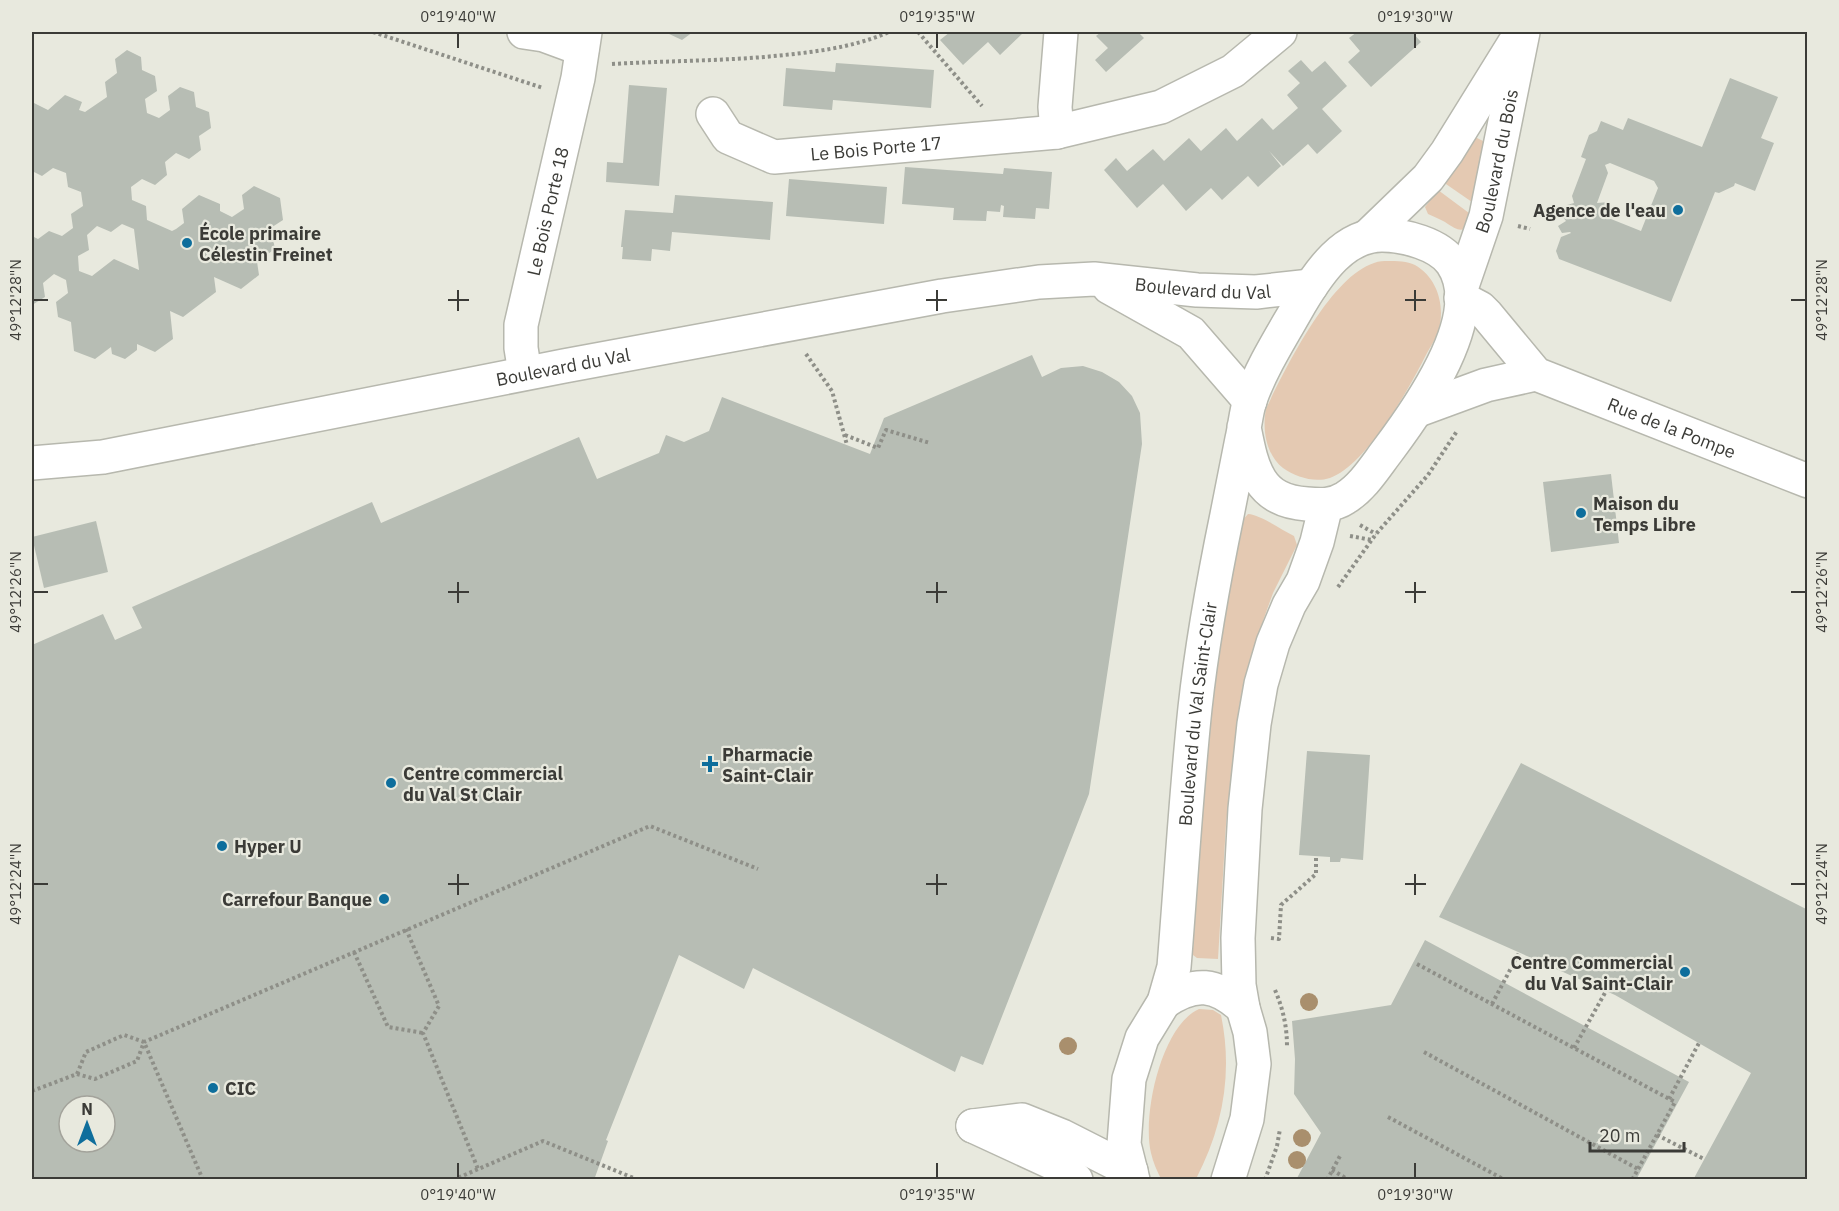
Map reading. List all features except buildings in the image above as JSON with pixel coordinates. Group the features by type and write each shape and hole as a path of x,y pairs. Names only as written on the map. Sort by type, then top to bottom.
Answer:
{"street":[{"path":"524,32 591,48"},
{"path":"1057,132 1055,106 1061,32"},
{"name":"Le Bois Porte 17","path":"713,114 728,137 774,157 1057,132 1161,106 1233,71 1280,32"},
{"name":"Boulevard du Bois","path":"1311,286 1330,261 1346,247 1369,235 1428,178 1468,121 1486,88 1523,32"},
{"name":"Boulevard du Bois","path":"1322,520 1362,483 1418,410 1447,358 1461,314 1461,292 1486,216 1523,32"},
{"name":"Le Bois Porte 18","path":"525,373 521,348 521,325 578,78 591,48"},
{"path":"1369,235 1394,235 1415,239 1436,250 1452,262 1461,292"},
{"name":"Boulevard du Val","path":"1094,279 1191,333 1247,414"},
{"name":"Boulevard du Val","path":"32,463 103,457 525,373 942,296 1039,282 1094,279 1197,290 1256,292 1311,286"},
{"name":"Boulevard du Val Saint-Clair","path":"1132,1175 1124,1144 1128,1079 1142,1038 1164,1002 1174,967 1196,705 1218,556 1247,414 1273,350 1311,286"},
{"name":"Rue de la Pompe","path":"1461,292 1487,315 1536,374 1808,481"},
{"path":"1418,410 1486,385 1536,374"},
{"path":"1228,1179 1247,1119 1254,1064 1250,1032 1239,985 1238,938 1245,809 1254,724 1261,684 1273,643 1289,605 1303,581 1322,520 1272,494 1260,480 1251,463 1247,414"},
{"path":"1164,1002 1179,992 1196,988 1221,990 1243,1008"},
{"path":"1076,1179 1064,1168 973,1125 1022,1120 1062,1136 1132,1175"}],"path":[{"path":"373,32 546,89"},
{"path":"591,48 704,61 797,54 837,48 889,32"},
{"path":"918,32 993,119 998,136"},
{"path":"1518,226 1530,229"},
{"path":"804,348 804,352 832,391 847,445"},
{"path":"1350,568 1428,475 1460,426"},
{"path":"845,435 878,448 886,430 930,443"},
{"path":"1322,520 1353,536 1372,540"},
{"path":"77,1074 86,1052 124,1035 144,1042 650,826 758,869"},
{"path":"1271,938 1279,939 1281,905 1316,874 1316,856"},
{"path":"406,929 439,1006 423,1034"},
{"path":"354,952 388,1027 423,1034"},
{"path":"1492,1004 1519,952"},
{"path":"1417,964 1675,1102 1632,1179"},
{"path":"1273,985 1287,1026"},
{"path":"1574,1048 1606,991"},
{"path":"423,1034 478,1169"},
{"path":"32,1091 77,1074 95,1079 137,1061 144,1042"},
{"path":"144,1042 203,1179"},
{"path":"1669,1099 1699,1044"},
{"path":"1424,1052 1638,1169"},
{"path":"1388,1117 1506,1179"},
{"path":"1657,1135 1704,1159"},
{"path":"453,1179 543,1141 636,1179"},
{"path":"1327,1179 1340,1156"},
{"path":"1332,1170 1349,1179"}],"shaded area":[{"path":"1475,137 1485,142 1486,149 1472,202 1443,182"},
{"path":"1438,190 1469,213 1467,225 1462,230 1428,214 1425,207"},
{"path":"1388,261 1415,265 1433,283 1441,307 1437,335 1399,404 1358,458 1330,478 1312,479 1294,474 1277,463 1269,449 1265,433 1266,409 1311,326 1341,286 1358,272 1376,262"},
{"path":"1248,514 1265,520 1294,536 1297,545 1273,593 1244,680 1226,824 1218,959 1197,958 1193,955 1193,950 1201,809 1222,614 1240,523"},
{"path":"1199,1009 1213,1010 1221,1015 1226,1058 1219,1120 1196,1179 1161,1179 1152,1156 1149,1137 1152,1096 1157,1074 1174,1033"}],"place":[{"name":"Agence de l'eau","path":"1678,210"},
{"name":"École primaire Célestin Freinet","path":"187,243"},
{"name":"Maison du Temps Libre","path":"1581,513"},
{"name":"Pharmacie Saint-Clair","path":"710,764"},
{"name":"Centre commercial du Val St Clair","path":"391,783"},
{"name":"Hyper U","path":"222,846"},
{"name":"Carrefour Banque","path":"384,899"},
{"name":"Centre Commercial du Val Saint-Clair","path":"1685,972"},
{"name":"CIC","path":"213,1088"}]}
